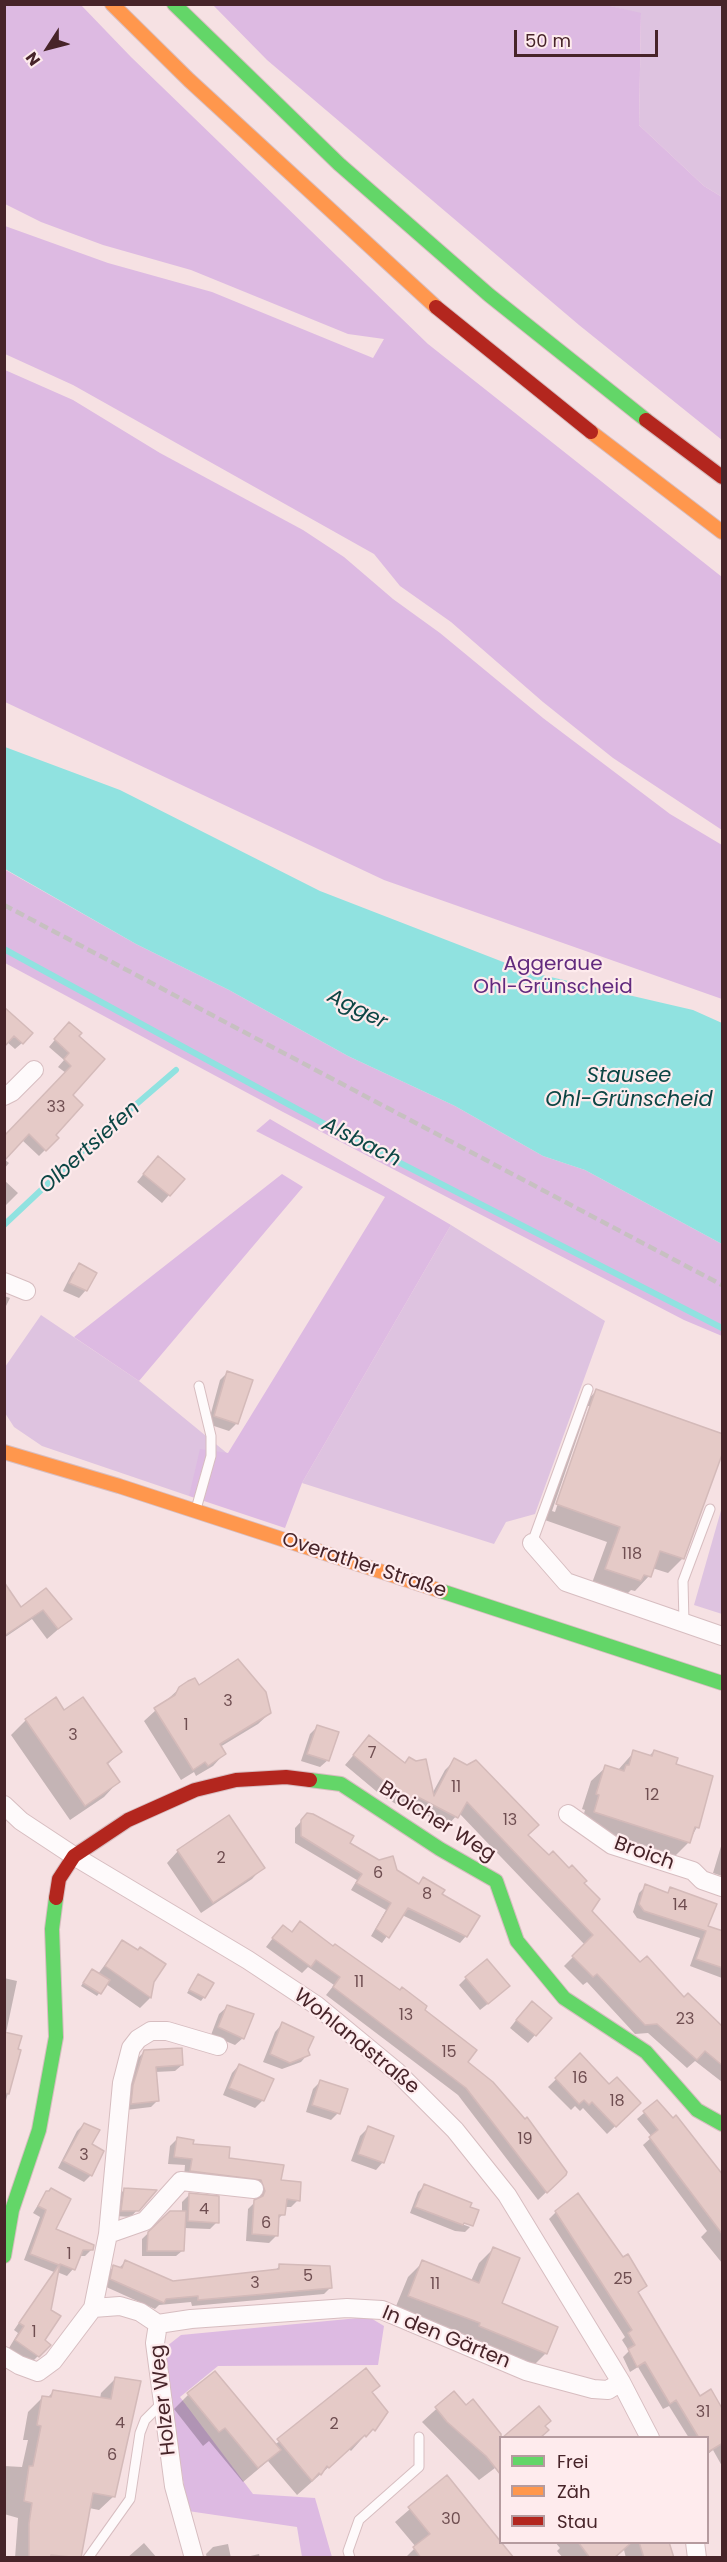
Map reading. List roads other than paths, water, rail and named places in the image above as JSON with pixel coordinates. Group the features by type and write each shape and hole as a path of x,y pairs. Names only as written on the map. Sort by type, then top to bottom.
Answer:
{"main road":[{"path":"112,4 189,80 460,329 631,464 723,532"},
{"path":"174,4 339,164 489,295 654,426 723,477"},
{"name":"Overather Straße","path":"4,1452 196,1511 723,1683"},
{"name":"Broicher Weg","path":"74,1856 128,1820 195,1790 236,1780 286,1777 341,1784 440,1849 496,1881 517,1941 564,1998 646,2052 697,2110 723,2124"},
{"path":"4,2256 12,2210 39,2130 56,2037 52,1929 59,1879 74,1856"}],"street":[{"path":"4,1096 12,1092 34,1070"},
{"path":"4,1282 26,1292"},
{"path":"532,1543 566,1582 723,1636"},
{"name":"Wohlandstraße","path":"4,1805 21,1821 74,1856 248,1960 316,2005 398,2072 455,2130 507,2195 621,2382 649,2436"},
{"name":"Broich","path":"568,1814 612,1845 693,1871 702,1880 723,1887"},
{"path":"4,2356 38,2372 53,2361 93,2308 108,2234 122,2083 131,2049 138,2039 151,2031 167,2031 218,2046"},
{"path":"108,2234 145,2221 182,2181 254,2189"},
{"name":"Holzer Weg","path":"93,2308 120,2306 140,2312 158,2324 155,2343 174,2486 194,2558"},
{"name":"In den Gärten","path":"158,2324 191,2319 346,2308 382,2310 526,2371 593,2389 608,2390 621,2382"}],"lane":[{"path":"196,1511 211,1456 212,1436 199,1386"},
{"path":"532,1543 588,1389"},
{"path":"684,1623 682,1581 710,1509"},
{"path":"88,2558 130,2499 140,2433 145,2420 162,2403"},
{"path":"350,2558 348,2551 359,2520 419,2467 419,2437"}],"water":[{"name":"Stausee Ohl-Grünscheid","path":"5,747 120,790 320,891 529,972 693,1010 722,1023 722,1244 585,1170 543,1156 455,1106 348,1056 229,990 136,944 5,869"}],"waterway":[{"name":"Alsbach","path":"4,949 330,1127 722,1328"},
{"name":"Olbertsiefen","path":"4,1225 89,1145 176,1070"}],"railway":[{"path":"4,905 722,1285"}],"park label":[{"name":"Aggeraue Ohl-Grünscheid","path":"553,976"}],"water label":[{"name":"Agger","path":"357,1010"}]}
